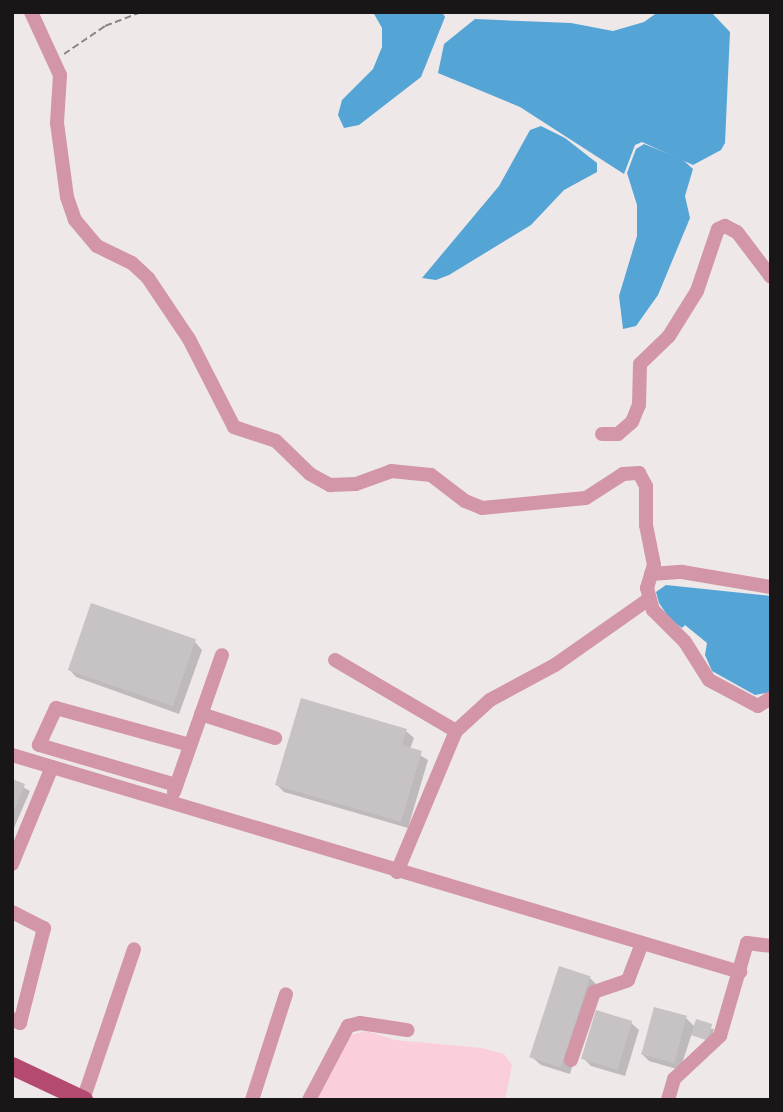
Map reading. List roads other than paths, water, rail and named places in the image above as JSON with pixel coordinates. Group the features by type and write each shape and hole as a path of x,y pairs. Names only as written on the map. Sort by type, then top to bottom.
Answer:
{"main road":[{"path":"12,1066 84,1100"},
{"path":"12,1079 57,1100"}],"street":[{"path":"31,12 60,75 56,116 65,189 75,220 97,246 143,272 189,338 234,427 276,441 310,474 330,485 346,487 390,471 430,475 482,509 586,498 623,474 639,473 646,486 651,574 649,599 653,610 685,642 709,680 758,706 771,698"},
{"path":"602,434 618,433 632,422 639,405 640,364 669,336 696,291 718,229 725,226 737,232 771,277"},
{"path":"651,574 682,572 771,587"},
{"path":"397,872 456,731 490,700 577,650 649,599"},
{"path":"170,802 222,655"},
{"path":"335,660 456,731"},
{"path":"176,785 39,745 56,708 190,745"},
{"path":"201,715 275,738"},
{"path":"12,755 397,872 740,972"},
{"path":"12,864 52,767"},
{"path":"12,912 44,928 19,1023 12,1019"},
{"path":"668,1100 674,1079 718,1040 747,943 771,946"},
{"path":"571,1060 594,992 628,980 642,944"},
{"path":"84,1100 134,949"},
{"path":"252,1100 286,994"},
{"path":"309,1100 348,1026 360,1023 407,1030"}],"water":[{"path":"373,12 442,12 445,17 421,77 359,125 344,128 338,115 342,100 373,69 382,47 382,28"},
{"path":"658,12 711,12 730,32 725,143 721,150 693,165 642,142 635,145 624,174 520,107 438,73 444,44 475,19 571,23 613,31 644,22"},
{"path":"541,126 565,138 597,163 597,172 564,190 531,225 449,275 436,280 422,278 499,186 530,130"},
{"path":"644,144 682,159 693,169 685,196 690,218 658,295 636,326 623,329 619,296 637,236 637,205 627,173 636,149"},
{"path":"666,585 771,596 771,692 755,695 712,671 705,655 707,643 685,625 682,628 670,619 659,603 656,592"}]}
